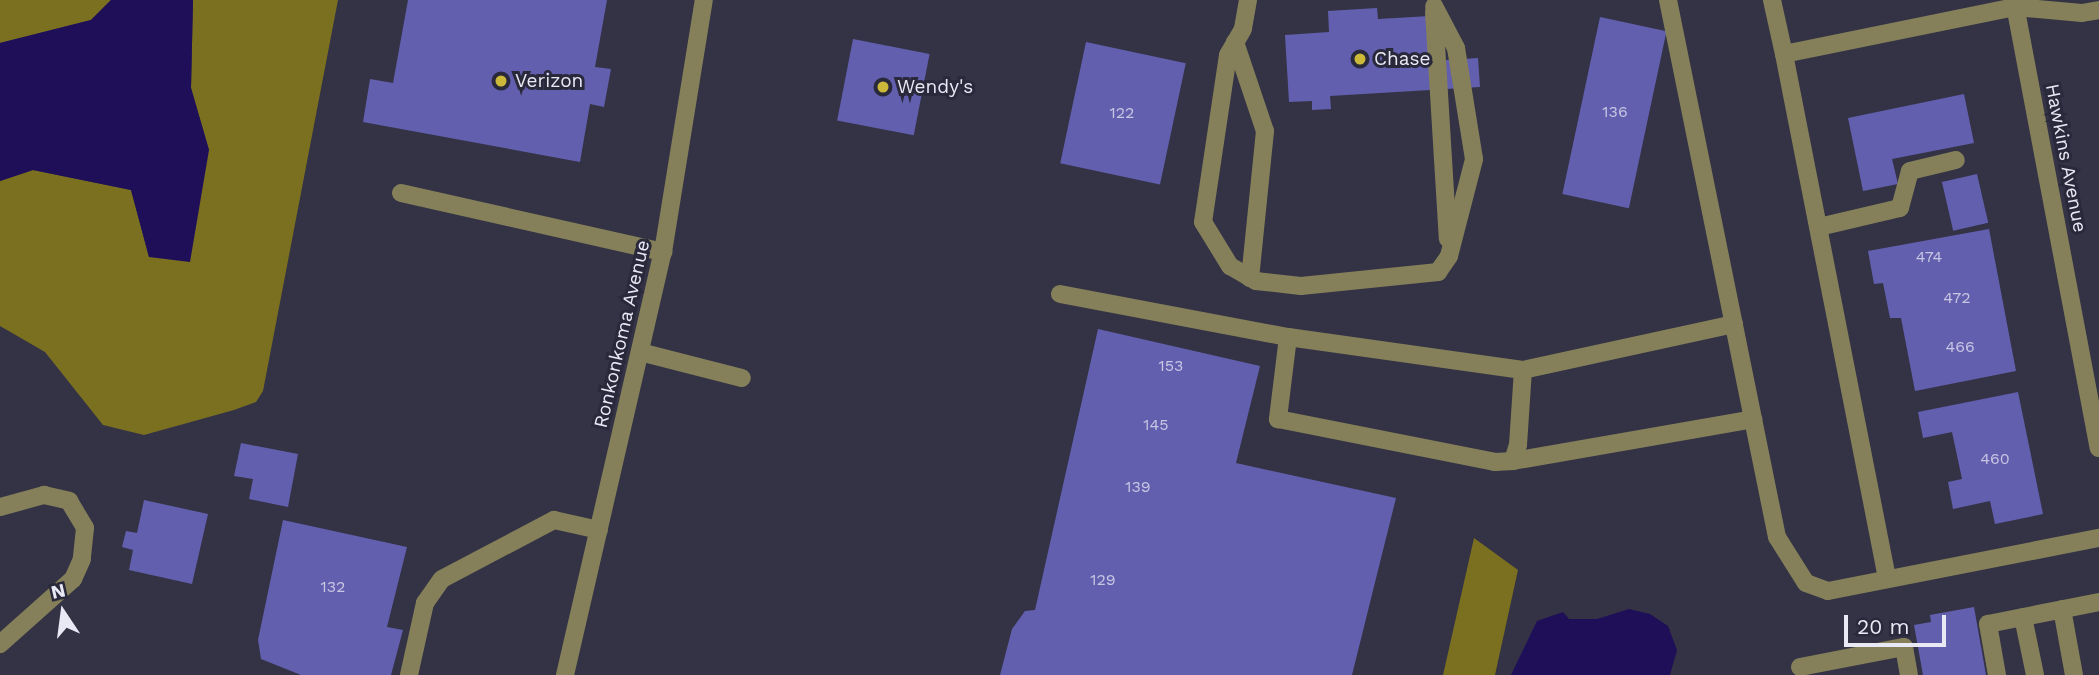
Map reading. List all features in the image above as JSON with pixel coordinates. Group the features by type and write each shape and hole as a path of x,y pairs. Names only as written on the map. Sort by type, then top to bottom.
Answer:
{"street":[{"name":"Ronkonkoma Avenue","path":"565,675 663,252 705,0"},
{"path":"1248,0 1231,49 1203,222 1230,266 1250,278 1301,286 1438,271 1450,256 1474,159 1457,48 1434,3"},
{"path":"1668,0 1777,537 1806,583 1828,591 2099,538"},
{"path":"1772,0 1887,578"},
{"path":"1434,3 1450,256"},
{"path":"1784,54 2015,4 2082,13 2099,10"},
{"name":"Hawkins Avenue","path":"2015,4 2099,448"},
{"path":"1231,49 1265,131 1250,278"},
{"path":"1819,226 1900,208 1910,171 1956,160"},
{"path":"401,192 663,252"},
{"path":"1060,294 1287,337 1523,370 1734,324"},
{"path":"1287,337 1276,406 1278,419 1495,462 1753,419"},
{"path":"640,352 742,378"},
{"path":"1513,461 1523,370"},
{"path":"0,507 44,495 69,501 85,528 82,559 73,579 0,644"},
{"path":"409,675 425,603 442,579 554,520 599,530"},
{"path":"1997,675 1988,624 2099,602"},
{"path":"2062,609 2074,675"},
{"path":"2023,617 2035,675"},
{"path":"1800,667 1904,647 1909,675"}],"shaded area":[{"path":"0,0 111,0 91,20 0,43"},
{"path":"111,0 193,0 191,88 209,150 190,262 149,257 131,190 33,170 0,181 0,43 91,20"},
{"path":"193,0 338,0 263,391 256,402 144,435 103,425 45,352 0,326 0,181 33,170 131,190 149,257 209,150 191,88"},
{"path":"1474,538 1518,570 1495,675 1443,675"},
{"path":"1629,609 1650,614 1668,626 1677,650 1670,675 1511,675 1537,621 1563,612 1569,619 1597,619"}],"building":[{"name":"Verizon","path":"408,0 607,0 595,67 611,69 604,107 590,104 580,162 363,122 370,79 393,83"},
{"name":"Chase","path":"1377,8 1378,19 1430,16 1433,61 1478,58 1480,87 1330,96 1331,109 1312,110 1312,101 1289,102 1285,35 1329,32 1328,11"},
{"path":"1600,17 1667,31 1629,208 1562,194"},
{"name":"Wendy's","path":"853,39 930,54 914,135 837,120"},
{"path":"1086,42 1186,63 1160,184 1060,163"},
{"path":"1964,94 1974,143 1892,159 1898,184 1863,191 1848,118"},
{"path":"1977,174 1988,223 1953,231 1942,182"},
{"path":"1989,229 2016,371 1915,391 1901,318 1890,318 1883,283 1874,284 1868,251"},
{"path":"1098,329 1260,366 1236,463 1396,498 1352,675 1000,675 1012,629 1025,611 1035,610"},
{"path":"2018,392 2043,514 1995,524 1990,501 1953,509 1948,482 1962,479 1952,432 1923,438 1918,412"},
{"path":"241,443 298,454 288,507 249,499 253,479 234,476"},
{"path":"144,500 208,514 192,584 129,570 133,550 122,547 126,531 137,533"},
{"path":"283,520 407,547 387,627 403,630 391,675 301,675 261,659 258,640"},
{"path":"1974,607 1986,675 1923,675 1914,625 1931,622 1930,615"}],"place":[{"name":"Chase","path":"1360,59"},
{"name":"Verizon","path":"501,81"},
{"name":"Wendy's","path":"883,87"}]}
